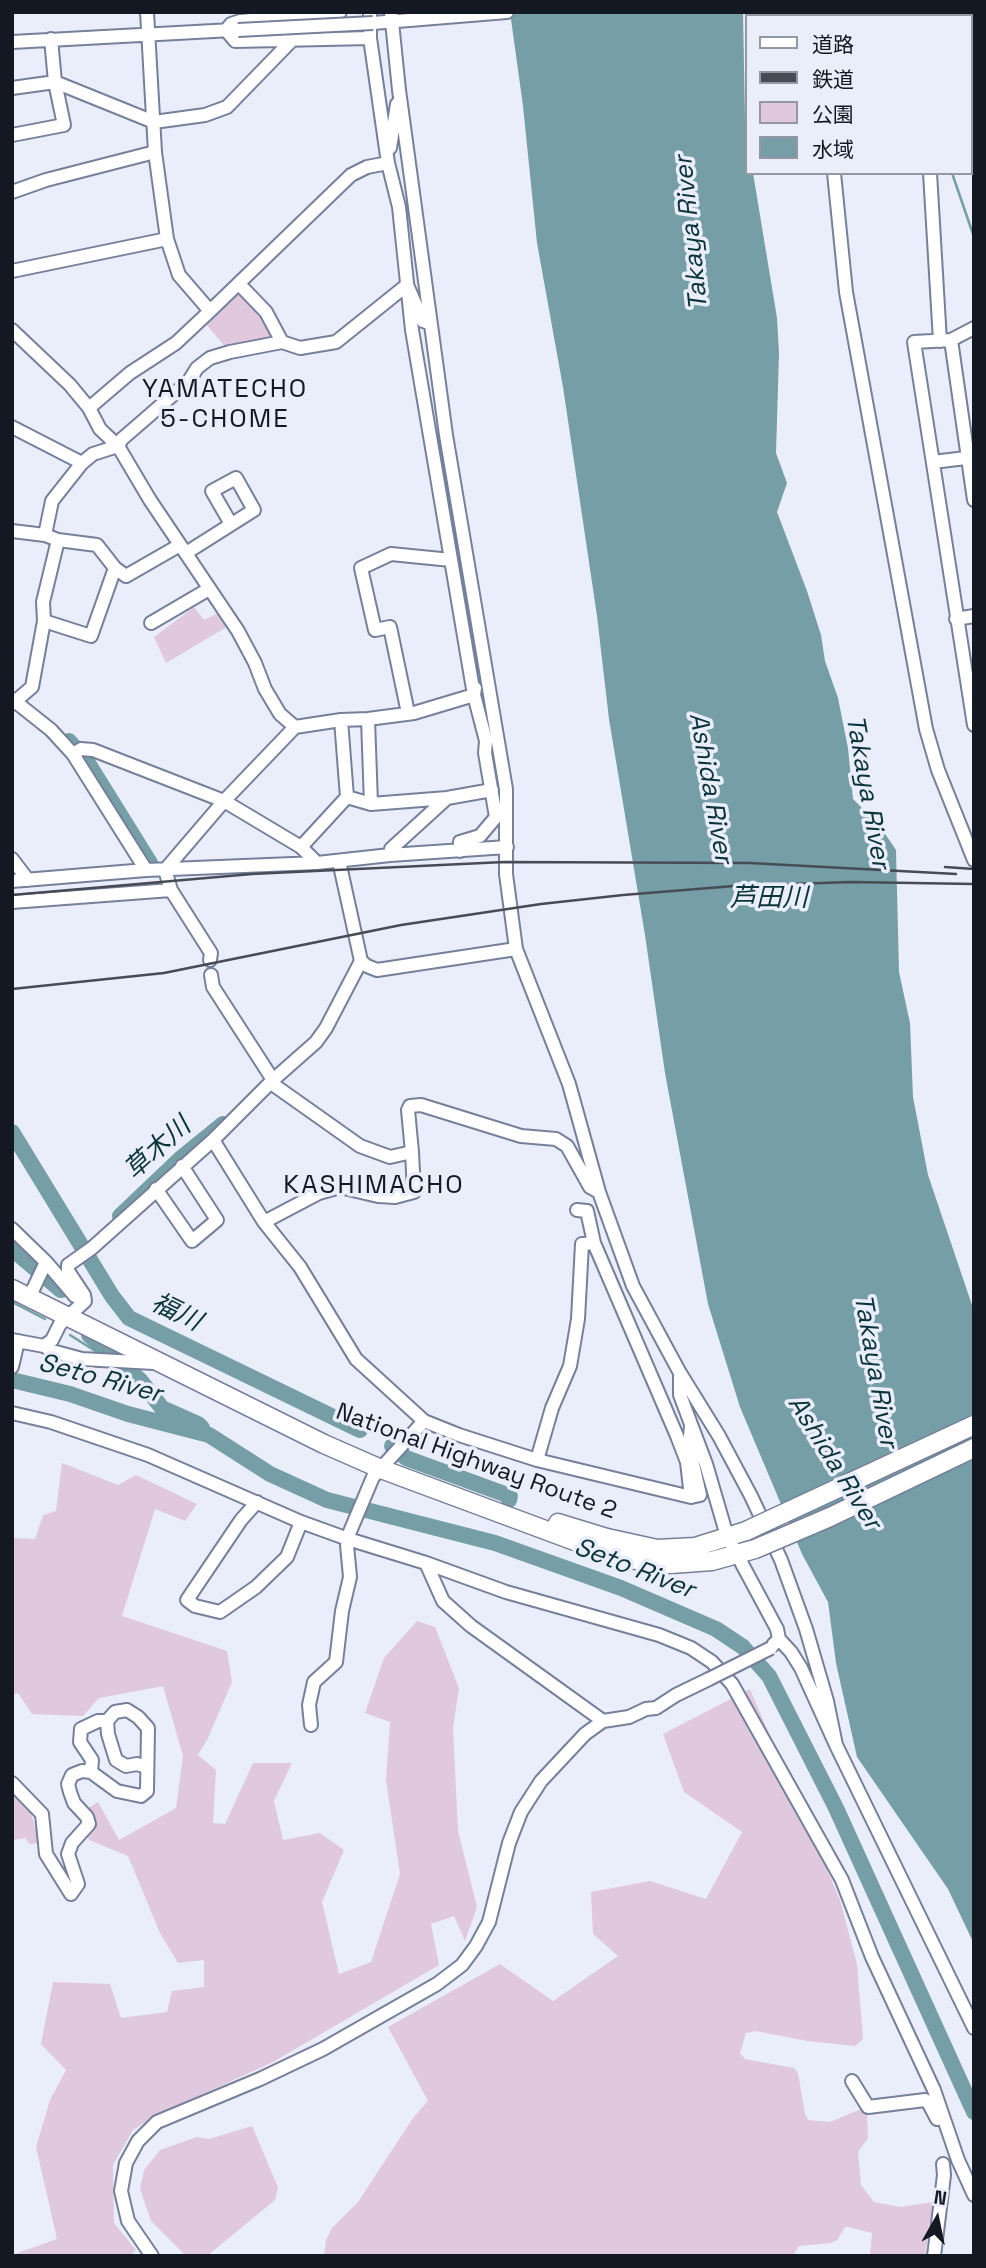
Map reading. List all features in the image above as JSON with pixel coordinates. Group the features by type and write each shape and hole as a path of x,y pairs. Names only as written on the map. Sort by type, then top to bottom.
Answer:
{"highway":[{"name":"National Highway Route 2","path":"12,1278 38,1279 76,1310 158,1363 387,1462 566,1526 636,1545 677,1549 695,1547 746,1531 974,1424"},
{"name":"National Highway Route 2","path":"12,1289 38,1279"},
{"name":"National Highway Route 2","path":"76,1310 323,1432 506,1516 628,1559 671,1564 712,1561 755,1549 830,1517 974,1448"}],"street":[{"path":"147,12 155,152 167,239 179,275 210,311"},
{"path":"12,28 16,42 149,34 340,12"},
{"path":"237,23 391,17 410,21 507,12"},
{"path":"12,88 55,82 154,122 205,115 227,107 291,40 310,14"},
{"path":"391,17 446,435 506,789 506,874 516,949 569,1084 599,1192 633,1286 680,1373 719,1436 781,1560 806,1629 836,1745"},
{"path":"371,18 370,38 388,163 399,207 421,384 474,695 485,741 506,789"},
{"path":"237,23 235,41 370,38"},
{"path":"12,135 64,125 55,82 51,39"},
{"path":"399,90 388,163 416,223"},
{"path":"12,191 155,152"},
{"path":"89,408 130,373 176,343 351,174 367,167 388,163"},
{"path":"834,175 846,292 926,729 938,770 974,860"},
{"path":"930,175 945,341 970,457 974,500"},
{"path":"12,271 167,239"},
{"path":"239,284 266,312 282,342"},
{"path":"407,285 423,321 430,323"},
{"path":"45,535 52,501 82,463 93,454 118,446 122,439 188,382 197,368 210,358 282,342 299,348 336,342 407,285"},
{"path":"974,328 945,341 914,342 974,725"},
{"path":"12,330 70,385 89,408 100,429 118,446 209,589 239,631 279,714 295,727"},
{"path":"421,384 426,387 437,431 446,435"},
{"path":"12,427 82,463"},
{"path":"933,462 970,457"},
{"path":"444,520 470,576"},
{"path":"12,531 97,545 116,568 127,576 231,524"},
{"path":"17,700 32,687 44,621 43,602 58,540"},
{"path":"408,713 390,627 375,630 361,568 391,554 451,561"},
{"path":"44,621 91,636 116,568"},
{"path":"151,623 209,589"},
{"path":"956,619 974,616"},
{"path":"474,695 482,640"},
{"path":"12,685 17,700 75,752 146,870"},
{"path":"165,870 295,727 341,719 369,719 408,713 474,695"},
{"path":"300,847 347,797 341,719"},
{"path":"369,719 372,804"},
{"path":"460,851 460,842 480,836 496,817 485,741"},
{"path":"75,752 93,750 224,802 300,847 317,863"},
{"path":"347,797 372,804 447,798 492,790"},
{"path":"390,855 391,849 447,798"},
{"path":"12,881 146,870 317,863 507,846"},
{"path":"12,859 28,880"},
{"path":"44,1346 49,1344 60,1324 76,1310 84,1295 68,1270 68,1265 92,1248 213,1140 316,1042 326,1028 361,961 340,861"},
{"path":"165,870 171,890 211,953 210,960"},
{"path":"12,902 171,890"},
{"path":"361,961 377,970 516,949"},
{"path":"211,975 213,987 272,1082 360,1146 390,1157 412,1152"},
{"path":"264,1222 319,1193 340,1187 378,1196 395,1197 414,1192 408,1110 410,1106 421,1105 521,1136 556,1139 567,1146 590,1187 599,1192"},
{"path":"213,1140 264,1222 300,1267 356,1359 424,1421 459,1436 537,1460 691,1497 700,1495 689,1446 692,1422"},
{"path":"156,1189 192,1241 216,1220 182,1166"},
{"path":"577,1210 587,1211 594,1243 634,1330 677,1436 687,1462 691,1497"},
{"path":"12,1229 38,1279 75,1296 76,1310"},
{"path":"594,1243 624,1281 633,1286"},
{"path":"537,1460 552,1408 570,1366 578,1319 582,1244 594,1243"},
{"path":"12,1367 16,1344 44,1346 52,1351 82,1359 158,1363"},
{"path":"680,1373 680,1395 692,1422 727,1536 777,1629 775,1644"},
{"path":"12,1413 51,1422 148,1455 301,1522 506,1592 659,1635 691,1648 719,1669 732,1684 842,1880 872,1956 934,2090 974,2195"},
{"path":"311,1725 309,1704 314,1682 335,1661 350,1577 348,1537 387,1462 424,1421"},
{"path":"257,1502 241,1520 187,1600 195,1606 220,1612 256,1587 287,1557 301,1522"},
{"path":"426,1563 443,1601 471,1626 603,1721"},
{"path":"775,1644 791,1651 805,1678 974,2028"},
{"path":"152,2256 128,2221 121,2191 126,2163 138,2141 157,2122 260,2079 323,2049 438,1984 462,1965 489,1922 509,1843 521,1812 541,1781 585,1734 603,1721 629,1717 646,1709 656,1708 775,1644"},
{"path":"805,1678 816,1687 823,1688"},
{"path":"12,1783 42,1814 46,1854 71,1894 78,1884 68,1854 72,1843 89,1824 85,1813 74,1802 68,1784 72,1775 82,1771 92,1772 117,1791 141,1796 147,1791 148,1728 127,1710 116,1712 107,1721 98,1721 81,1729 80,1742 92,1760 92,1772"},
{"path":"107,1721 116,1760 126,1766 146,1767"},
{"path":"852,2081 866,2105 871,2108 921,2099 928,2102 946,2137 952,2143"},
{"path":"934,2256 943,2164"}],"green space":[{"path":"242,295 273,334 269,338 227,349 206,324 236,296"},
{"path":"194,607 204,620 220,612 230,625 166,663 154,637"},
{"path":"62,1463 118,1485 136,1475 197,1504 185,1521 155,1509 122,1616 227,1651 232,1682 198,1755 216,1770 213,1823 225,1824 253,1763 292,1763 274,1801 283,1840 320,1833 344,1850 322,1902 339,1974 371,1962 400,1874 386,1780 390,1722 365,1713 384,1658 417,1621 435,1627 459,1688 453,1728 458,1831 477,1907 465,1941 454,1916 431,1924 439,1965 273,2062 157,2115 133,2130 113,2165 114,2223 136,2250 130,2256 12,2255 57,2239 36,2147 50,2100 66,2070 41,2044 53,1982 110,1984 121,2018 167,2012 172,1991 204,1987 204,1960 178,1963 160,1933 128,1856 89,1840 82,1812 98,1802 119,1840 176,1808 183,1756 163,1686 99,1698 83,1716 32,1714 18,1693 12,1695 12,1538 35,1539 43,1515 56,1511"},
{"path":"750,1689 840,1900 857,1964 863,2039 855,2046 755,2031 746,2033 740,2053 745,2059 794,2068 798,2073 808,2120 830,2122 861,2109 867,2112 868,2138 858,2152 861,2185 874,2202 901,2207 933,2202 925,2256 870,2256 872,2233 845,2227 837,2240 799,2246 793,2256 324,2256 326,2240 332,2228 358,2202 413,2118 428,2101 388,2027 500,1964 553,2001 618,1956 593,1934 591,1892 650,1881 706,1899 742,1832 684,1792 663,1734"},
{"path":"12,1793 31,1812 39,1843 30,1844 25,1838 12,1840"},
{"path":"252,2126 278,2187 275,2200 207,2256 186,2256 151,2221 140,2189 144,2170 160,2150 197,2137 209,2139"}],"water":[{"name":"芦田川","path":"510,12 743,12 744,175 753,175 777,318 779,353 776,453 787,483 777,512 807,591 821,635 825,661 838,698 848,748 853,799 879,825 896,850 899,972 910,1023 913,1097 928,1175 974,1311 974,1944 948,1889 857,1757 836,1663 828,1602 802,1554 740,1407 708,1304 665,1073 609,719 597,616 563,387 537,243"}],"waterway":[{"path":"953,175 974,237"},
{"name":"草木川","path":"69,741 86,760 150,863"},
{"name":"草木川","path":"120,1216 180,1159 223,1124"},
{"name":"福川","path":"12,1132 112,1296 129,1318 360,1430"},
{"path":"12,1249 61,1290"},
{"path":"12,1302 45,1319"},
{"path":"70,1335 100,1354"},
{"path":"89,1335 140,1380 162,1408 202,1428"},
{"path":"120,1366 135,1375"},
{"name":"Seto River","path":"12,1380 70,1394 128,1414 209,1435 270,1474 327,1500 495,1543 621,1588 716,1629 743,1647 769,1676 836,1808 974,2112"},
{"name":"福川","path":"392,1446 406,1458 510,1496 509,1500"}],"railway":[{"path":"12,895 252,874 504,862 750,863 956,874"},
{"path":"945,867 974,869"},
{"path":"12,989 164,973 401,925 623,895 734,886 851,882 974,884"}],"district":[{"name":"YAMATECHO 5-CHOME","path":"225,405"},
{"name":"KASHIMACHO","path":"374,1186"}],"water label":[{"name":"Takaya River","path":"692,233"},
{"name":"Ashida River","path":"710,788"},
{"name":"Takaya River","path":"867,792"},
{"name":"Takaya River","path":"875,1371"},
{"name":"Ashida River","path":"834,1463"}]}
